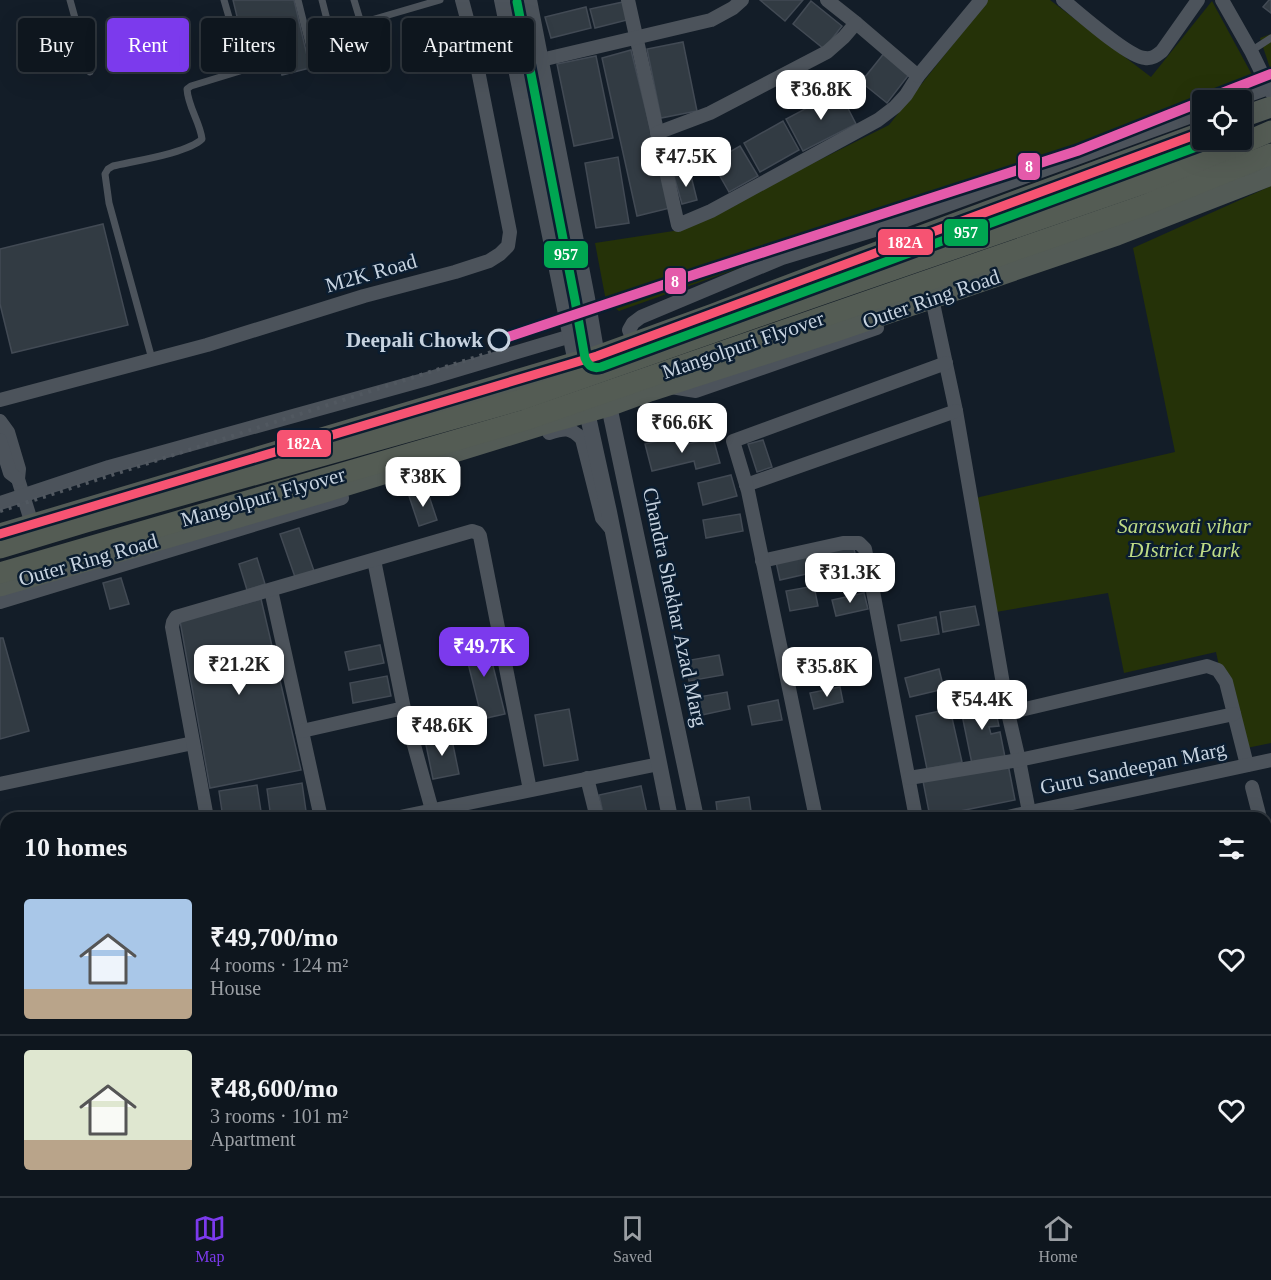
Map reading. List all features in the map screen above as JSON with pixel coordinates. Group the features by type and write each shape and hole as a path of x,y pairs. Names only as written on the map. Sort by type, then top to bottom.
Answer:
{"highway":[{"name":"Mangolpuri Flyover","path":"0,548 520,400 1171,174 1271,131"},
{"name":"Mangolpuri Flyover","path":"0,573 525,420 1145,205 1271,154"}],"main road":[{"path":"1252,109 1270,94"},
{"path":"0,534 597,356 1192,136"},
{"name":"Outer Ring Road","path":"0,586 609,406 1117,235 1271,176"},
{"path":"713,314 726,320 735,331 738,342 737,354 730,365"},
{"path":"325,437 340,487"}],"street":[{"name":"M2K Road","path":"462,0 466,18"},
{"path":"502,0 506,18"},
{"path":"529,0 597,356"},
{"path":"628,0 678,225 711,211 878,120 895,108 975,2"},
{"path":"540,60 711,20 733,8 742,0"},
{"path":"827,0 918,76"},
{"path":"1063,0 1122,48 1135,56 1145,58 1154,57 1162,51 1198,0"},
{"path":"1222,0 1251,51 1270,94 1252,97"},
{"path":"657,133 710,113 827,52 856,23"},
{"name":"M2K Road","path":"0,400 207,345 364,296 454,272 489,261 500,254 508,246 510,232 478,72"},
{"path":"517,72 576,363"},
{"path":"634,343 629,330 633,323 641,317 782,258 898,223 1192,116"},
{"path":"664,386 696,391 934,308 1271,184"},
{"path":"544,203 568,198"},
{"path":"934,308 956,411 1008,713 1029,812"},
{"path":"0,503 109,468 571,336"},
{"path":"815,812 746,485 733,441 946,363"},
{"name":"Chandra Shekhar Azad Marg","path":"609,406 695,812"},
{"path":"746,485 956,411"},
{"path":"587,412 609,508 669,812"},
{"path":"0,421 11,441 19,469 18,479 32,524"},
{"path":"0,602 563,429 574,431 582,439 602,518 613,531"},
{"path":"0,440 10,473 18,479"},
{"path":"609,508 630,506"},
{"path":"206,812 172,627 176,617 472,531 478,532 480,536 530,790"},
{"path":"762,561 843,543 860,543 864,549 915,812"},
{"path":"374,560 425,812"},
{"path":"271,590 320,812"},
{"path":"1008,713 1207,666 1218,669 1226,682 1247,765"},
{"path":"302,731 404,709"},
{"path":"909,778 1019,760 1234,714"},
{"path":"0,784 193,743"},
{"name":"Guru Sandeepan Marg","path":"1029,812 1271,760"},
{"path":"430,812 659,764"},
{"path":"587,778 596,812"},
{"path":"1252,787 1258,812"}],"lane":[{"path":"70,0 75,18"},
{"path":"152,359 109,203 104,180 105,174 113,166 171,153 197,144 202,139 187,89 240,71 242,62 224,0"},
{"path":"298,0 308,40"},
{"path":"321,0 326,18"},
{"path":"354,0 359,18"},
{"path":"378,18 440,0"},
{"path":"1251,51 1271,38"}],"green space":[{"path":"981,0 1050,0 1151,77 1212,1 1257,84 1240,90 1192,90 1192,107 619,311 606,301 595,243 680,230 889,125 985,4"},
{"path":"1271,34 1271,71 1260,38"},
{"name":"Saraswati vihar DIstrict Park","path":"1271,186 1271,743 1237,750 1216,652 1124,673 1108,593 996,612 971,499 1175,452 1133,248"}],"building":[{"path":"233,0 294,0 308,60 308,68 296,72 296,18 237,18"},
{"path":"760,0 803,0 785,21"},
{"path":"1271,0 1271,13 1263,7"},
{"path":"811,1 842,26 824,49 793,24"},
{"path":"623,2 627,20 595,28 590,9"},
{"path":"586,7 591,28 551,38 545,17"},
{"path":"683,42 697,111 661,118 647,49"},
{"path":"631,50 670,208 637,216 602,58"},
{"path":"885,52 911,72 887,103 861,82"},
{"path":"596,56 613,138 574,146 557,64"},
{"path":"839,91 856,124 803,151 786,119"},
{"path":"783,121 799,150 760,172 744,143"},
{"path":"740,146 758,176 729,192 712,162"},
{"path":"618,157 629,223 596,228 585,163"},
{"path":"690,172 697,200 682,204 674,176"},
{"path":"103,224 128,325 12,353 0,304 0,249"},
{"path":"676,437 679,446 713,438 720,463 696,469 694,461 652,471 645,444"},
{"path":"763,440 772,467 757,472 748,444"},
{"path":"731,475 737,496 703,505 698,483"},
{"path":"427,490 437,520 419,526 409,496"},
{"path":"740,514 743,531 706,538 703,520"},
{"path":"299,528 314,571 295,577 280,534"},
{"path":"853,544 857,563 820,570 816,551"},
{"path":"807,554 811,573 780,580 776,562"},
{"path":"257,558 265,584 247,590 239,564"},
{"path":"121,578 129,604 110,609 103,583"},
{"path":"814,586 818,606 790,611 786,591"},
{"path":"864,593 868,609 836,616 832,600"},
{"path":"261,599 301,770 210,788 180,621"},
{"path":"975,606 979,625 943,632 940,612"},
{"path":"936,617 939,634 901,641 898,625"},
{"path":"0,638 3,638 29,731 0,739"},
{"path":"486,638 505,714 482,719 463,643"},
{"path":"380,645 384,663 349,670 345,652"},
{"path":"719,655 723,675 689,681 685,661"},
{"path":"939,669 944,689 910,697 905,678"},
{"path":"387,676 391,696 353,703 350,683"},
{"path":"840,687 843,702 814,709 810,693"},
{"path":"727,692 730,709 697,716 693,698"},
{"path":"993,699 999,726 989,727 991,734 1000,732 1005,757 972,764 960,705"},
{"path":"778,700 782,720 752,725 748,706"},
{"path":"569,709 578,760 544,766 535,715"},
{"path":"950,709 962,762 927,769 916,716"},
{"path":"451,735 459,774 433,779 425,740"},
{"path":"1008,764 1015,800 955,812 929,812 923,781"},
{"path":"302,783 306,812 270,812 267,789"},
{"path":"257,785 261,812 222,812 219,791"},
{"path":"641,786 647,812 603,812 599,795"},
{"path":"749,797 751,812 717,812 716,802"}],"railway":[{"path":"0,511 501,349"}],"transit line":[{"name":"957","path":"517,2 585,358 589,365 596,368 1192,149"},
{"name":"8","path":"1230,90 1271,74"},
{"name":"8","path":"499,340 1077,151 1192,105"},
{"name":"182A","path":"0,534 597,356 1192,136"}],"place":[{"name":"Deepali Chowk","path":"499,340"}]}
